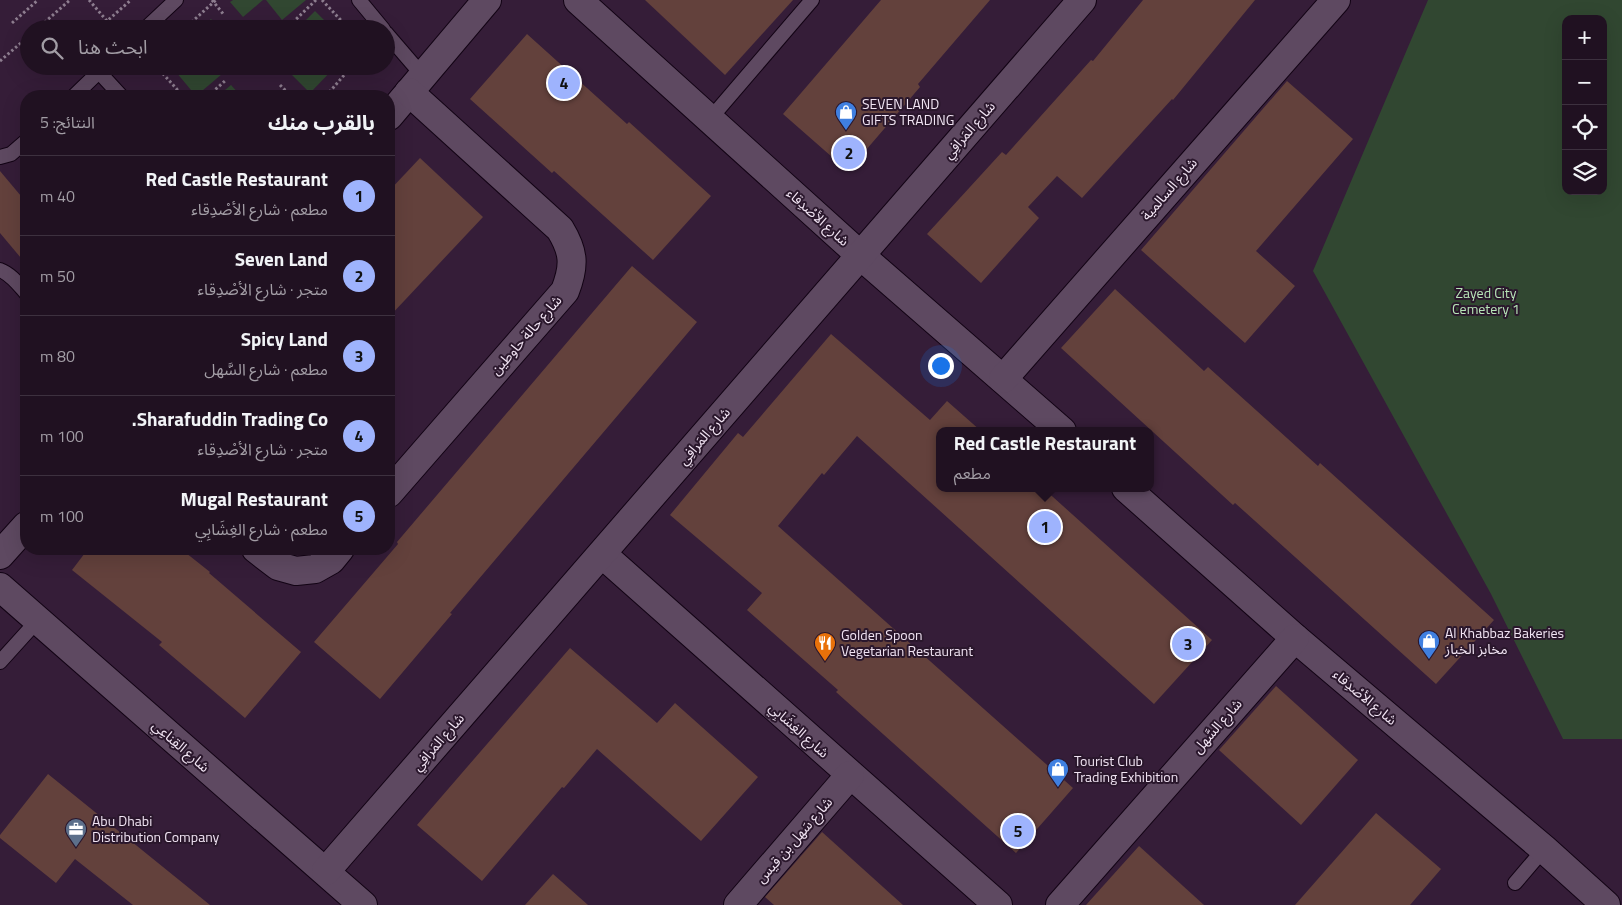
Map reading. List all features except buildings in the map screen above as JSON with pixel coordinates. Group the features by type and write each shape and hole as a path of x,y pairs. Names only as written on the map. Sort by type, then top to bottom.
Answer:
{"street":[{"path":"395,109 487,0"},
{"name":"شارع الأصْدِقاء","path":"578,0 860,255 1057,427"},
{"name":"شارع المَرافِي","path":"326,871 1082,0"},
{"name":"شارع السالمية","path":"1003,379 1336,0"},
{"name":"شارع حالة حاوطين","path":"395,486 565,290 571,275 572,259 569,243 560,229 416,84"},
{"name":"شارع الأصْدِقاء","path":"1131,492 1295,638 1544,849 1606,905"},
{"path":"0,555 20,533"},
{"name":"شارع الغِشَابِي","path":"602,554 998,905"},
{"path":"264,555 278,566 296,571 315,569 331,560 335,555"},
{"name":"شارع القِناعِي","path":"0,587 364,905"},
{"name":"شارع السَّهل","path":"1060,905 1295,638"},
{"name":"شارع سَهل بن قيس","path":"738,905 850,775"}],"lane":[{"path":"155,20 176,0"},
{"path":"359,0 376,20"},
{"path":"710,120 812,0"},
{"path":"395,48 416,84"},
{"path":"80,90 96,75"},
{"path":"106,75 117,90"},
{"path":"0,157 11,154 20,146"},
{"path":"0,270 20,285"},
{"path":"0,662 37,620"},
{"path":"1515,883 1544,849"}],"path":[{"path":"12,22 38,0"},
{"path":"47,20 70,0"},
{"path":"89,0 107,20"},
{"path":"109,20 131,0"},
{"path":"295,20 316,0"},
{"path":"322,0 341,20"},
{"path":"194,20 214,1 224,14"},
{"path":"0,61 20,44"},
{"path":"164,75 178,90"},
{"path":"331,90 344,75"},
{"path":"215,90 226,80"},
{"path":"280,85 285,90"}],"shaded area":[{"path":"0,0 1622,0 1622,905 0,905"}],"green space":[{"path":"233,0 263,0 243,17 230,2"},
{"path":"266,0 306,0 282,20"},
{"name":"Zayed City Cemetery 1","path":"1428,0 1622,0 1622,739 1563,739 1491,594 1313,271"},
{"path":"315,11 324,20 306,20"},
{"path":"178,75 221,75 203,90 191,90"},
{"path":"292,75 327,75 313,90 307,90"},
{"path":"231,85 236,90 225,90"}],"place":[{"name":"Sharafuddin Trading Co.","path":"564,83"},
{"name":"SEVEN LAND GIFTS TRADING","path":"846,131"},
{"name":"Seven Land","path":"849,153"},
{"name":"Red Castle Restaurant","path":"1045,527"},
{"name":"Spicy Land","path":"1188,644"},
{"name":"Al Khabbaz Bakeries مخابز الخباز","path":"1429,660"},
{"name":"Golden Spoon Vegetarian Restaurant","path":"825,662"},
{"name":"Tourist Club Trading Exhibition","path":"1058,788"},
{"name":"Mugal Restaurant","path":"1018,831"},
{"name":"Abu Dhabi Distribution Company","path":"76,848"}]}
